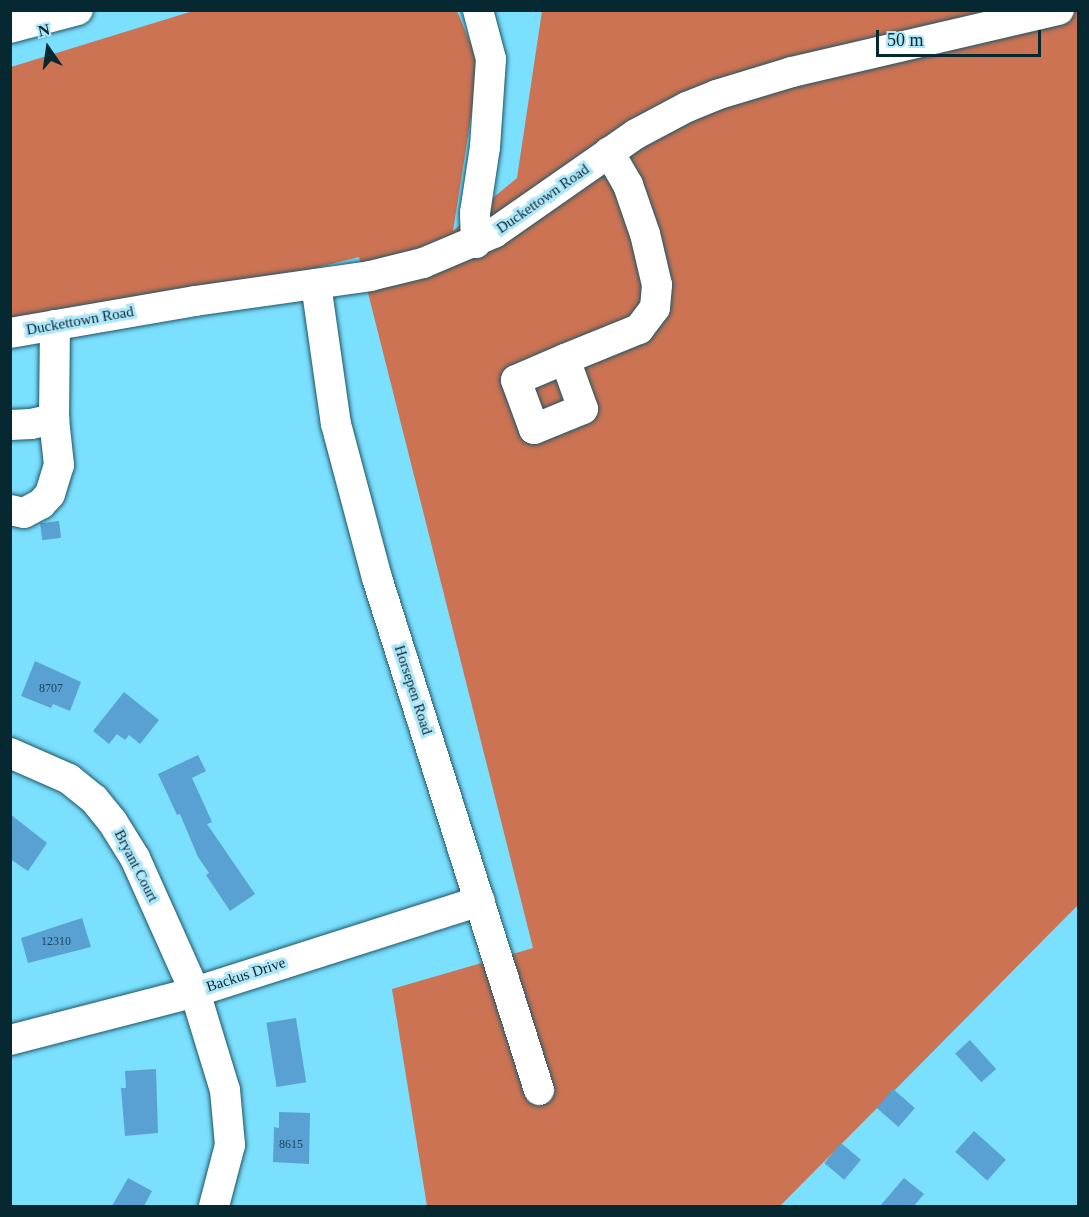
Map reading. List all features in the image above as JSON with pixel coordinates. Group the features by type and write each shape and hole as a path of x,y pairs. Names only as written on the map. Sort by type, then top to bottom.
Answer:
{"street":[{"path":"10,27 78,10"},
{"path":"476,243 475,213 485,147 491,58 477,10"},
{"name":"Duckettown Road","path":"10,333 397,270 476,243 544,201 609,152 687,107 753,83 1059,10"},
{"path":"565,359 639,329 655,309 657,285 645,234 628,185 609,152"},
{"name":"Horsepen Road","path":"316,284 336,424 377,578 539,1090"},
{"path":"10,510 24,513 41,504 50,494 58,465 54,419 56,326"},
{"path":"10,425 31,424 54,419"},
{"name":"Bryant Court","path":"10,753 69,778 94,799 112,821 135,858 195,992 225,1090 230,1144 214,1206"},
{"name":"Backus Drive","path":"10,1040 195,992 480,901"}],"shaded area":[{"path":"193,11 457,11 472,47 478,72 453,231 517,178 542,11 1078,11 1078,905 780,1206 427,1206 392,989 533,948 359,257 280,277 11,321 11,67"}],"building":[{"path":"59,521 61,538 42,540 40,523"},
{"path":"35,661 81,682 70,711 53,704 51,708 21,696"},
{"path":"124,692 159,720 140,744 129,735 125,740 117,734 109,744 93,731"},
{"path":"198,755 206,771 192,778 212,822 207,824 255,894 230,911 206,875 209,873 198,857 180,814 177,815 158,774"},
{"path":"10,814 47,843 28,871 10,859"},
{"path":"82,918 91,947 28,963 21,938"},
{"path":"296,1018 306,1082 277,1087 266,1023"},
{"path":"970,1040 996,1069 981,1082 955,1053"},
{"path":"156,1069 158,1133 125,1136 121,1088 126,1088 125,1071"},
{"path":"893,1089 915,1108 898,1127 877,1108"},
{"path":"279,1112 310,1113 309,1164 273,1162 274,1127 279,1128"},
{"path":"974,1131 1006,1160 987,1181 955,1152"},
{"path":"841,1143 861,1160 844,1180 824,1163"},
{"path":"128,1178 152,1191 144,1206 112,1206"},
{"path":"904,1178 924,1194 914,1206 880,1206"}]}
